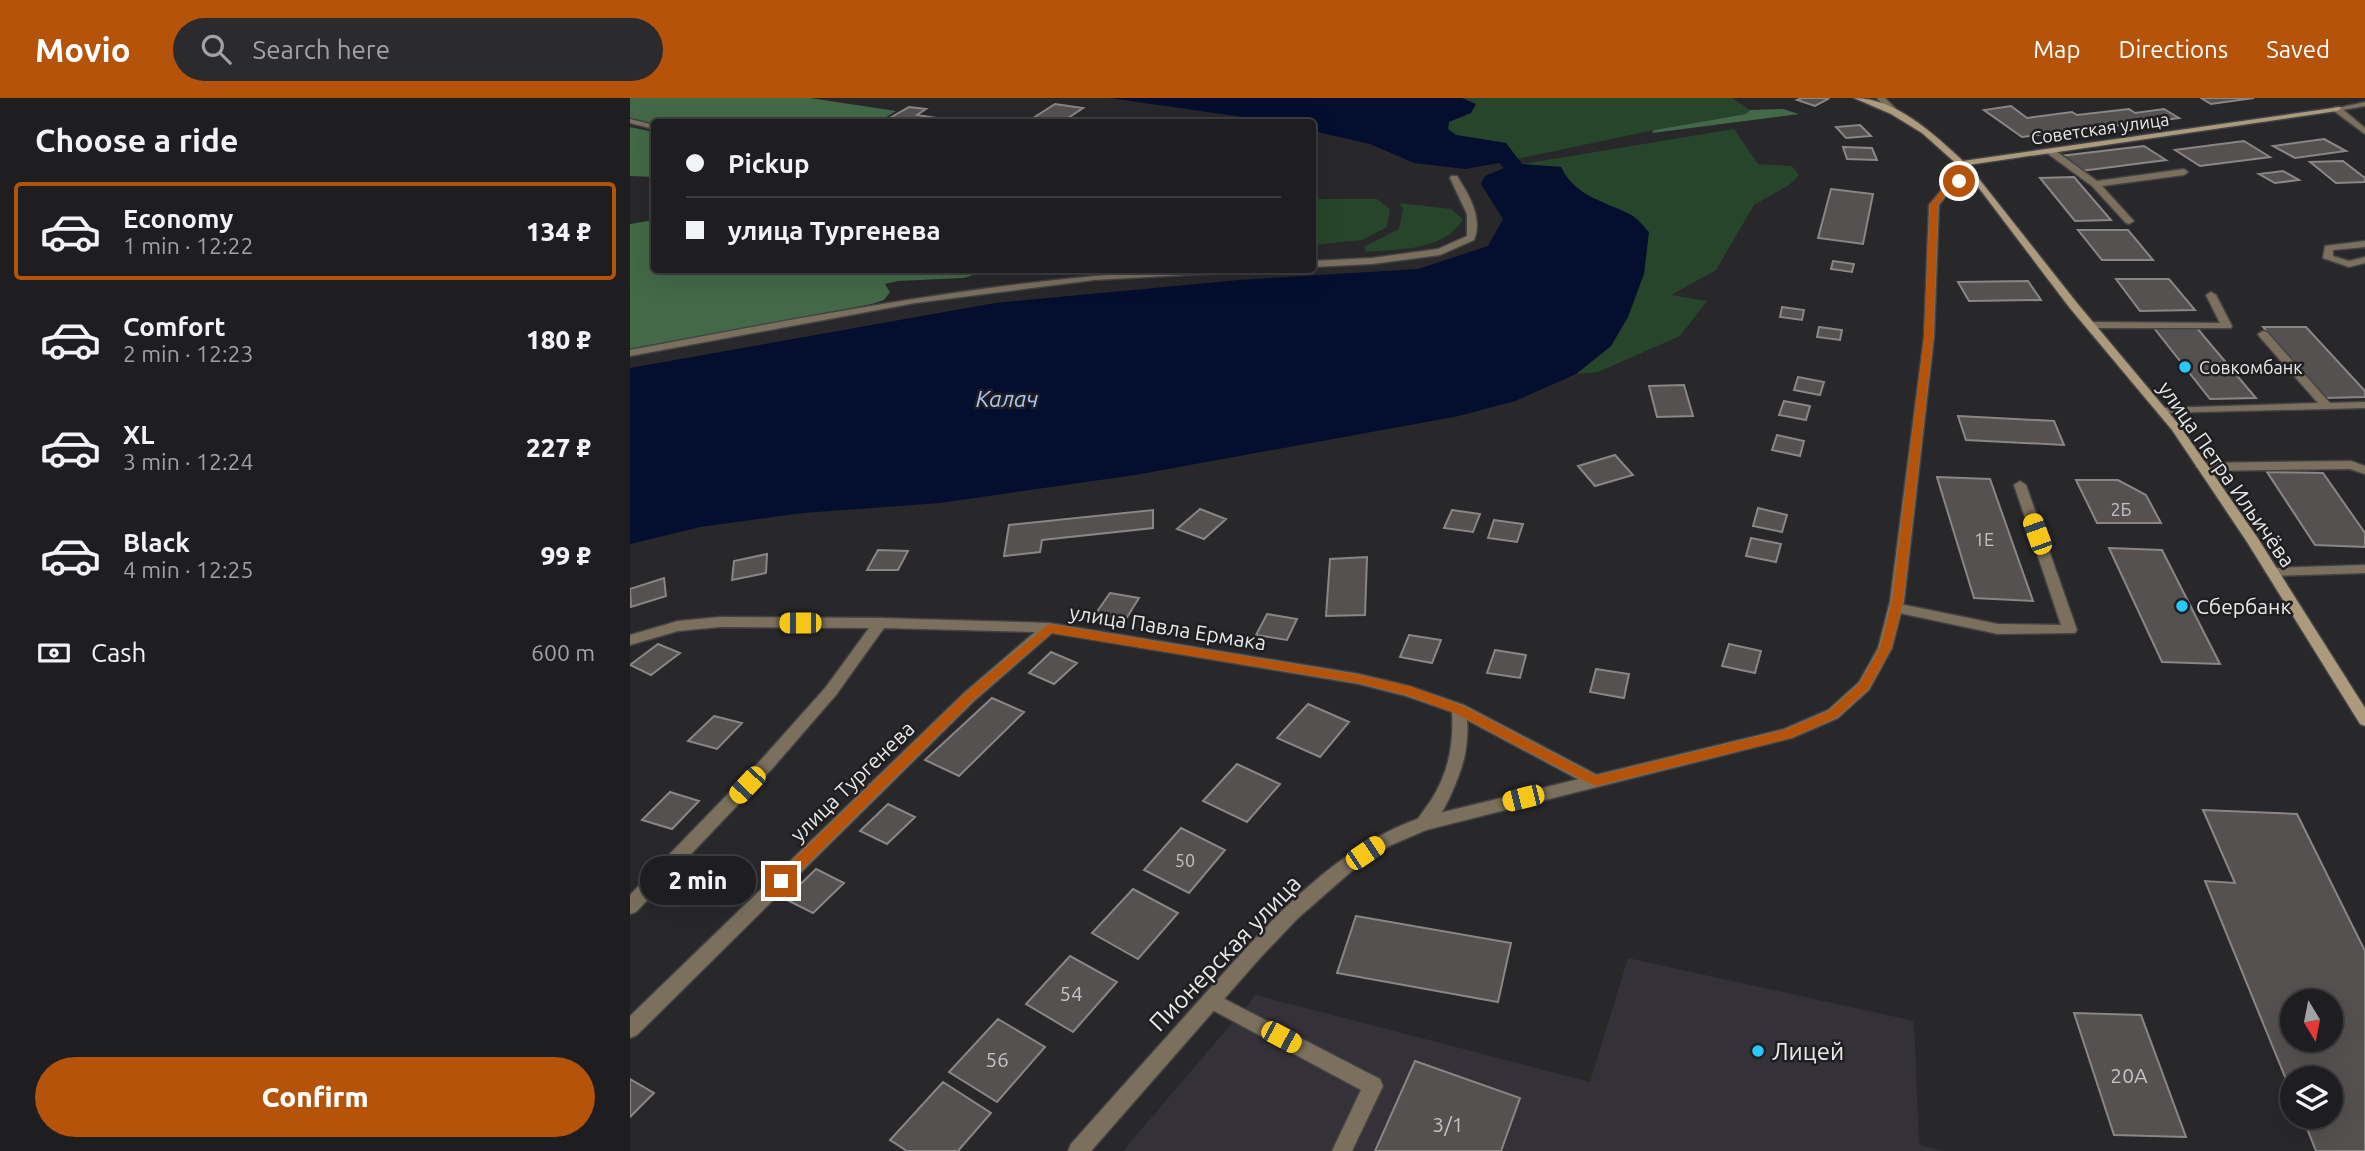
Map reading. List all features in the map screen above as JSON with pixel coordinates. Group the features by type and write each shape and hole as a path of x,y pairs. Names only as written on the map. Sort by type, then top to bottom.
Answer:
{"main road":[{"name":"улица Петра Ильичёва","path":"1858,98 1894,112 1925,131 1968,168 2090,325 2163,411 2272,572 2365,720"},
{"path":"2324,98 2337,109"},
{"name":"Советская улица","path":"1968,168 2050,151 2337,109"}],"street":[{"path":"1881,98 1894,112"},
{"name":"Советская улица","path":"2337,109 2365,104"},
{"path":"2337,109 2365,132"},
{"path":"630,121 651,126"},
{"path":"2050,151 2095,184 2129,221"},
{"name":"Пионерская улица","path":"1078,1151 1292,913 1347,865 1383,841 1423,824 1787,734 1833,714 1864,686 1885,648 1895,608 1929,337 1934,205 1968,168"},
{"path":"2095,184 2184,172"},
{"path":"1316,264 1372,261 1440,252 1471,238 1475,226 1467,201 1454,178"},
{"path":"2365,244 2328,248 2328,258 2350,264 2365,260"},
{"path":"630,353 915,300 1094,276 1157,273"},
{"path":"2090,325 2227,326 2211,295"},
{"path":"2263,334 2327,406"},
{"path":"2163,411 2365,405"},
{"path":"2202,467 2351,465 2365,470"},
{"path":"1895,608 1998,629 2070,630 2020,485"},
{"path":"2272,572 2365,569"},
{"name":"улица Павла Ермака","path":"630,640 678,626 720,622 1049,628 1359,679 1409,691 1459,709 1595,781"},
{"path":"630,907 765,766 823,700 880,623"},
{"name":"улица Тургенева","path":"630,1029 968,697 1049,628"},
{"path":"1423,824 1442,800 1454,771 1462,732 1459,709"},
{"path":"1211,1000 1373,1086 1342,1151"}],"shaded area":[{"path":"1628,958 1914,1021 1919,1145 1943,1151 1123,1151 1256,995 1590,1082"}],"green space":[{"path":"630,98 810,98 896,111 883,119 651,119 651,124 630,118"},
{"path":"1462,98 1732,98 1750,110 1746,114 1517,159 1506,143 1456,135 1448,129 1449,121 1471,113 1475,104"},
{"path":"1783,109 1799,114 1652,133 1654,130 1746,114 1750,110"},
{"path":"630,127 651,131 651,177 630,176"},
{"path":"1734,129 1758,164 1792,166 1799,175 1789,185 1754,205 1716,270 1671,295 1707,301 1680,336 1598,372 1576,374 1611,346 1634,217 1602,204 1583,192 1574,185 1561,167 1522,164"},
{"path":"1316,199 1377,199 1390,209 1387,227 1362,240 1316,245"},
{"path":"1399,203 1451,209 1463,219 1445,237 1433,243 1406,249 1366,252 1364,247 1399,229 1403,209"},
{"path":"651,220 651,273 980,273 963,278 898,281 885,284 890,292 884,300 872,304 630,350 630,224"}],"water":[{"name":"Калач","path":"1110,98 1462,98 1476,104 1471,113 1449,122 1448,129 1456,135 1506,143 1522,164 1561,167 1567,177 1583,192 1633,216 1649,232 1644,274 1628,317 1611,346 1576,374 1515,401 1459,416 1135,475 940,503 803,513 700,527 630,544 630,368 995,303 1239,280 1418,269 1488,246 1503,219 1481,184 1485,176 1504,168 1499,163 1465,169 1414,163 1370,144 1316,132 1316,119 1256,119"}],"building":[{"path":"2201,98 2254,98 2211,104"},
{"path":"1828,99 1815,106 1797,100"},
{"path":"1055,104 1083,108 1066,119 1032,119"},
{"path":"2011,106 2027,118 2072,112 2077,115 2129,109 2135,113 2164,109 2179,118 2022,137 1984,110"},
{"path":"909,107 926,109 917,115 943,119 888,119"},
{"path":"1860,125 1871,136 1846,138 1836,127"},
{"path":"2324,139 2346,151 2295,158 2273,146"},
{"path":"2244,141 2270,157 2200,166 2175,150"},
{"path":"2144,146 2166,160 2081,171 2060,156"},
{"path":"1843,147 1872,148 1877,160 1847,159"},
{"path":"2343,161 2365,178 2365,182 2336,183 2310,162"},
{"path":"2283,171 2299,180 2275,183 2259,174"},
{"path":"2074,177 2111,220 2075,221 2040,178"},
{"path":"1831,189 1873,194 1863,244 1818,238"},
{"path":"2078,230 2128,230 2153,260 2102,260"},
{"path":"1833,261 1854,264 1852,272 1831,269"},
{"path":"2116,279 2169,279 2195,310 2140,311"},
{"path":"2028,281 2041,300 1969,301 1958,282"},
{"path":"1782,307 1804,310 1802,320 1780,317"},
{"path":"1819,327 1842,330 1840,340 1817,337"},
{"path":"2196,327 2256,398 2210,399 2154,328"},
{"path":"2263,327 2306,327 2365,391 2365,397 2325,398"},
{"path":"1798,377 1824,382 1820,395 1794,390"},
{"path":"1684,385 1693,416 1657,417 1649,386"},
{"path":"1784,401 1810,406 1806,420 1779,415"},
{"path":"1958,416 2054,421 2064,445 1966,440"},
{"path":"1777,435 1804,441 1800,456 1772,450"},
{"path":"1615,455 1633,475 1595,486 1578,466"},
{"path":"2267,472 2323,473 2365,533 2365,547 2315,545"},
{"path":"1937,477 1990,479 2033,601 1974,598"},
{"path":"2076,480 2118,480 2146,495 2161,523 2097,523"},
{"path":"1758,508 1787,515 1782,532 1753,526"},
{"path":"1200,509 1226,519 1204,539 1177,529"},
{"path":"1153,510 1153,528 1042,540 1040,552 1004,556 1009,525"},
{"path":"1452,510 1480,514 1473,532 1444,528"},
{"path":"1494,520 1523,524 1517,542 1488,538"},
{"path":"1751,538 1781,544 1776,562 1746,556"},
{"path":"2109,548 2162,550 2220,664 2162,662"},
{"path":"878,550 908,551 898,570 867,570"},
{"path":"767,554 766,573 732,580 734,561"},
{"path":"1367,557 1365,615 1326,616 1330,559"},
{"path":"664,578 666,596 631,607 630,589"},
{"path":"1110,593 1139,598 1126,619 1096,613"},
{"path":"1267,614 1297,619 1287,640 1256,635"},
{"path":"1409,635 1441,640 1432,663 1400,657"},
{"path":"658,644 680,653 651,675 630,665"},
{"path":"1729,644 1761,651 1755,673 1722,666"},
{"path":"1495,650 1526,655 1520,678 1487,673"},
{"path":"1051,652 1077,663 1054,684 1029,673"},
{"path":"1596,669 1629,674 1624,698 1590,692"},
{"path":"992,698 1024,712 959,776 925,760"},
{"path":"1308,704 1349,722 1320,757 1277,738"},
{"path":"714,716 742,723 717,749 688,741"},
{"path":"1237,764 1280,784 1247,822 1203,801"},
{"path":"670,792 699,801 672,829 642,820"},
{"path":"888,804 915,817 887,844 860,831"},
{"path":"2203,810 2297,814 2365,951 2365,1151 2316,1151 2307,1129 2343,1129 2343,1066 2281,1066 2205,881 2235,883"},
{"path":"1181,828 1225,850 1189,893 1144,870"},
{"path":"816,869 844,883 813,913 785,899"},
{"path":"1133,889 1178,913 1138,959 1092,933"},
{"path":"1356,916 1511,943 1498,1002 1337,973"},
{"path":"1070,956 1117,982 1073,1032 1026,1004"},
{"path":"2074,1013 2141,1015 2186,1137 2114,1135"},
{"path":"998,1019 1045,1047 997,1102 949,1072"},
{"path":"1415,1061 1520,1098 1501,1151 1375,1151"},
{"path":"630,1079 654,1093 630,1117"},
{"path":"943,1082 991,1113 958,1151 907,1151 890,1140"}],"place":[{"name":"Совкомбанк","path":"2185,367"},
{"name":"Сбербанк","path":"2182,606"},
{"name":"Лицей","path":"1758,1051"}],"route":[{"path":"781,881 968,697 1049,628 1359,679 1409,691 1459,709 1595,781 1787,734 1833,714 1864,686 1885,648 1897,601 1929,337 1934,205 1946,190 1959,181"}]}
